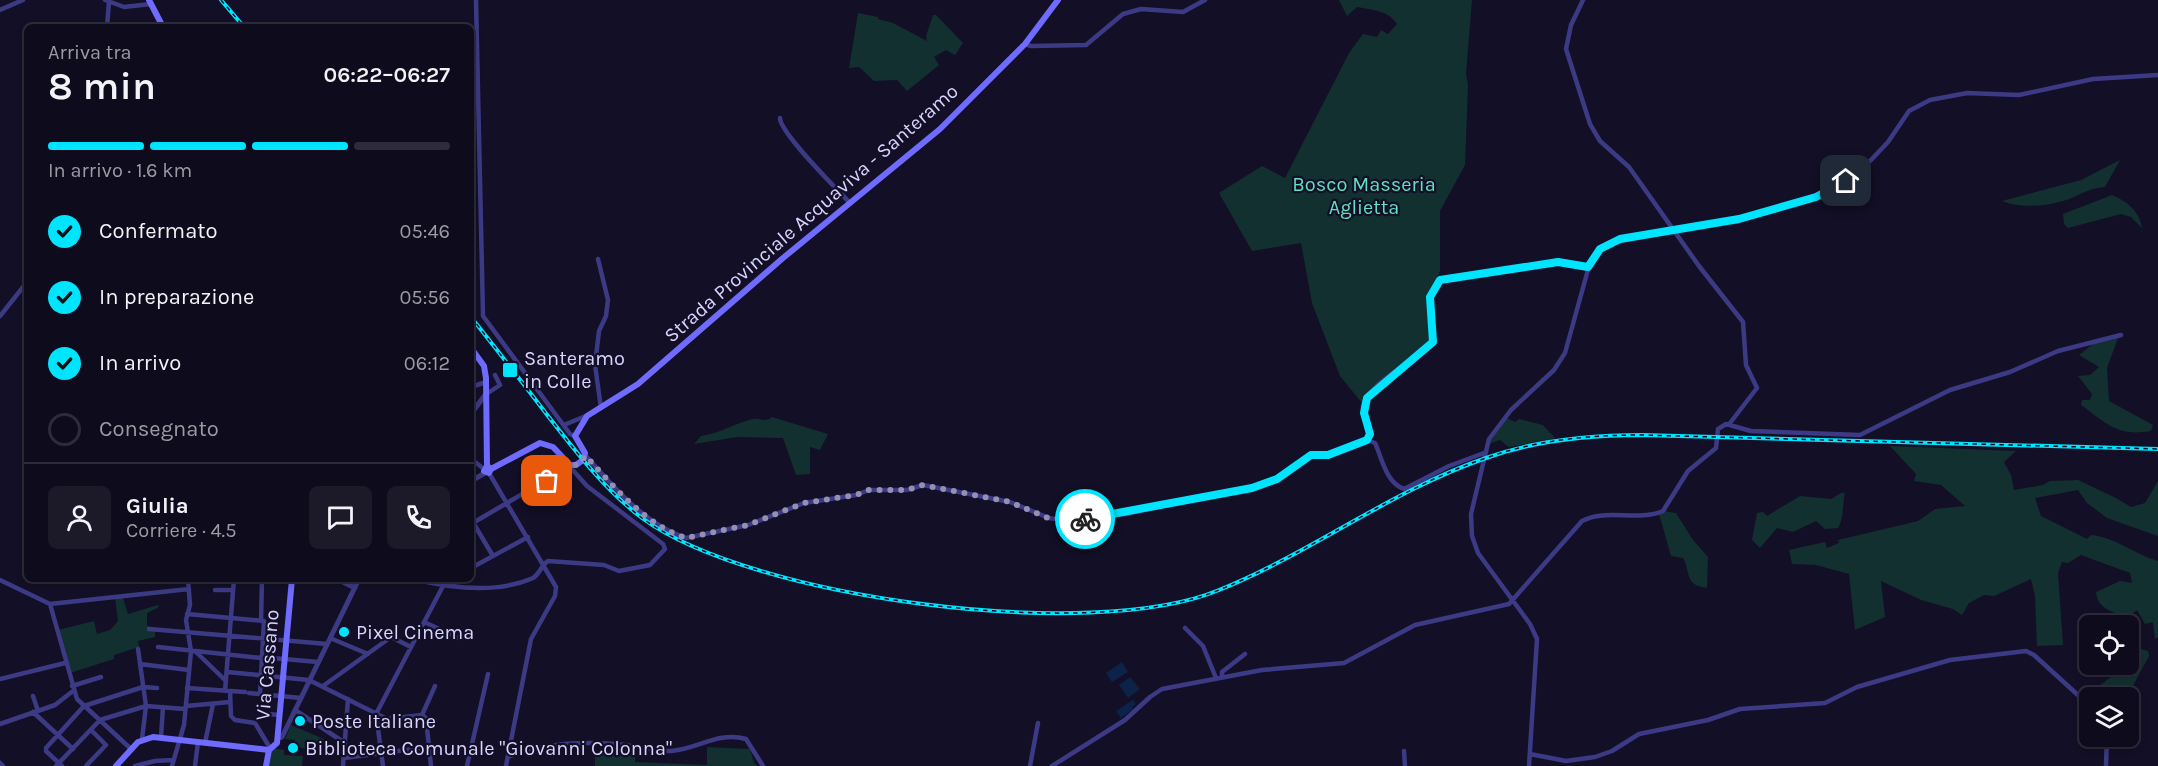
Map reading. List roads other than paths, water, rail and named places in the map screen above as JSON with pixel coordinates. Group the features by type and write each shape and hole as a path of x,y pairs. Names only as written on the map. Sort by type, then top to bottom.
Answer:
{"main road":[{"name":"Strada Provinciale Acquaviva - Santeramo","path":"588,415 631,389 656,369 940,129 1025,44 1058,0"},
{"path":"150,2 161,24"},
{"path":"474,352 484,366 486,382 487,470 531,446 544,443 554,447 571,466 577,464 586,456 575,436 588,415"},
{"name":"Via Cassano","path":"269,749 277,744 278,738 292,582"},
{"path":"116,766 142,739 161,737 269,749 266,766"}],"street":[{"path":"0,10 23,0"},
{"path":"476,0 483,316 564,425 575,436"},
{"path":"1025,44 1031,46 1086,45 1123,14 1141,9 1183,12 1205,0"},
{"path":"1052,766 1129,717 1154,693 1222,676 1344,663 1415,625 1513,601 1580,523 1594,516 1632,516 1663,511 1694,464 1713,451 1720,427 1730,423 1757,388 1746,365 1743,322 1629,167 1600,141 1590,124 1566,49 1571,25 1582,0"},
{"path":"107,24 107,1 124,7 150,2"},
{"path":"1529,766 1538,644 1530,624 1478,553 1472,536 1471,514 1484,453 1494,432 1511,410 1563,358 1571,340 1588,267 1594,255 1612,242 1739,219 1832,191 1871,160 1888,142 1905,115 1922,102 1967,93 2019,95 2093,79 2158,75"},
{"path":"780,118 780,124 798,148 850,203"},
{"path":"598,260 608,300 606,316 599,331 595,365 601,408"},
{"path":"1367,440 1370,434 1363,406 1367,398 1433,342 1430,297 1440,280 1558,262 1588,267"},
{"path":"0,316 24,286"},
{"path":"1730,423 1751,431 1860,435 1950,390 2010,372 2058,351 2121,335"},
{"path":"474,410 485,395 499,389 500,385 495,375"},
{"path":"474,386 486,382"},
{"path":"564,425 588,415"},
{"path":"586,456 614,488 640,510 686,538 748,525 804,503 856,495 869,490 907,490 923,485 1010,502 1048,518 1062,520 1125,514 1262,485 1282,476 1311,455 1328,455 1367,440 1375,443 1385,468 1398,487 1404,489 1449,466 1484,453"},
{"path":"474,461 487,470 544,563 554,581 556,592 532,635 506,766"},
{"path":"474,521 507,505 571,466 584,483 663,544 665,549 650,565 619,571 599,564 544,563"},
{"path":"474,479 487,470"},
{"path":"474,525 493,556"},
{"path":"474,566 528,537"},
{"path":"425,582 441,586 481,588 535,577 544,563"},
{"path":"0,580 50,604 189,589"},
{"path":"172,766 180,739 193,652 188,632 187,614 190,608 188,582"},
{"path":"234,582 226,672 231,716 235,720 255,723 269,749"},
{"path":"260,694 263,639 262,582"},
{"path":"343,582 355,588"},
{"path":"278,738 282,737 358,582"},
{"path":"383,766 376,714 441,586 447,582"},
{"path":"214,590 233,590"},
{"path":"50,604 73,688 84,706 131,749"},
{"path":"187,614 262,621"},
{"path":"424,622 461,639"},
{"path":"1185,628 1203,646 1216,678"},
{"path":"149,629 263,639 328,641 368,654"},
{"path":"323,686 391,637 411,647"},
{"path":"158,647 318,662"},
{"path":"138,649 146,706 142,739"},
{"path":"1530,754 1566,761 1596,757 1612,751 1639,734 1708,720 1740,709 1825,703 1857,687 1950,660 2026,651 2034,655 2079,696"},
{"path":"193,652 226,681"},
{"path":"1222,676 1222,672 1245,654"},
{"path":"0,679 65,663"},
{"path":"140,664 189,670"},
{"path":"226,672 309,680 387,719 424,716"},
{"path":"467,766 489,674"},
{"path":"0,724 56,705 73,688 101,677"},
{"path":"431,766 424,716 435,686"},
{"path":"157,688 143,687 84,706 46,749 59,765 100,720 146,706 185,707 230,702"},
{"path":"187,688 300,698"},
{"path":"33,696 36,712 73,749"},
{"path":"343,766 348,699"},
{"path":"195,766 213,704"},
{"path":"161,737 164,707"},
{"path":"295,710 345,743"},
{"path":"268,714 279,715"},
{"path":"1030,766 1038,723"},
{"path":"86,766 106,745 90,730"},
{"path":"322,738 327,731"},
{"path":"508,757 548,746 587,743 670,751 696,747 724,736 741,737 750,742 763,766"},
{"path":"344,758 429,747"},
{"path":"2106,766 2107,747"},
{"path":"1404,751 1405,766"},
{"path":"135,766 173,760"}],"water":[{"path":"1122,662 1128,672 1112,682 1106,673"},
{"path":"1130,677 1140,689 1128,698 1119,685"},
{"path":"1133,700 1136,704 1132,707 1133,709 1121,718 1116,711"}],"railway":[{"path":"221,0 241,24"},
{"path":"474,321 570,444 604,483 642,518 693,547 761,571 840,590 924,604 1010,612 1091,612 1163,605 1219,590 1253,575 1384,504 1451,471 1505,452 1563,440 1642,435 2158,449"}],"place":[{"name":"Santeramo in Colle","path":"510,370"},
{"name":"Pixel Cinema","path":"344,632"},
{"name":"Poste Italiane","path":"300,721"},
{"name":"Biblioteca Comunale \"Giovanni Colonna\"","path":"293,748"}],"park label":[{"name":"Bosco Masseria Aglietta","path":"1364,196"}]}
